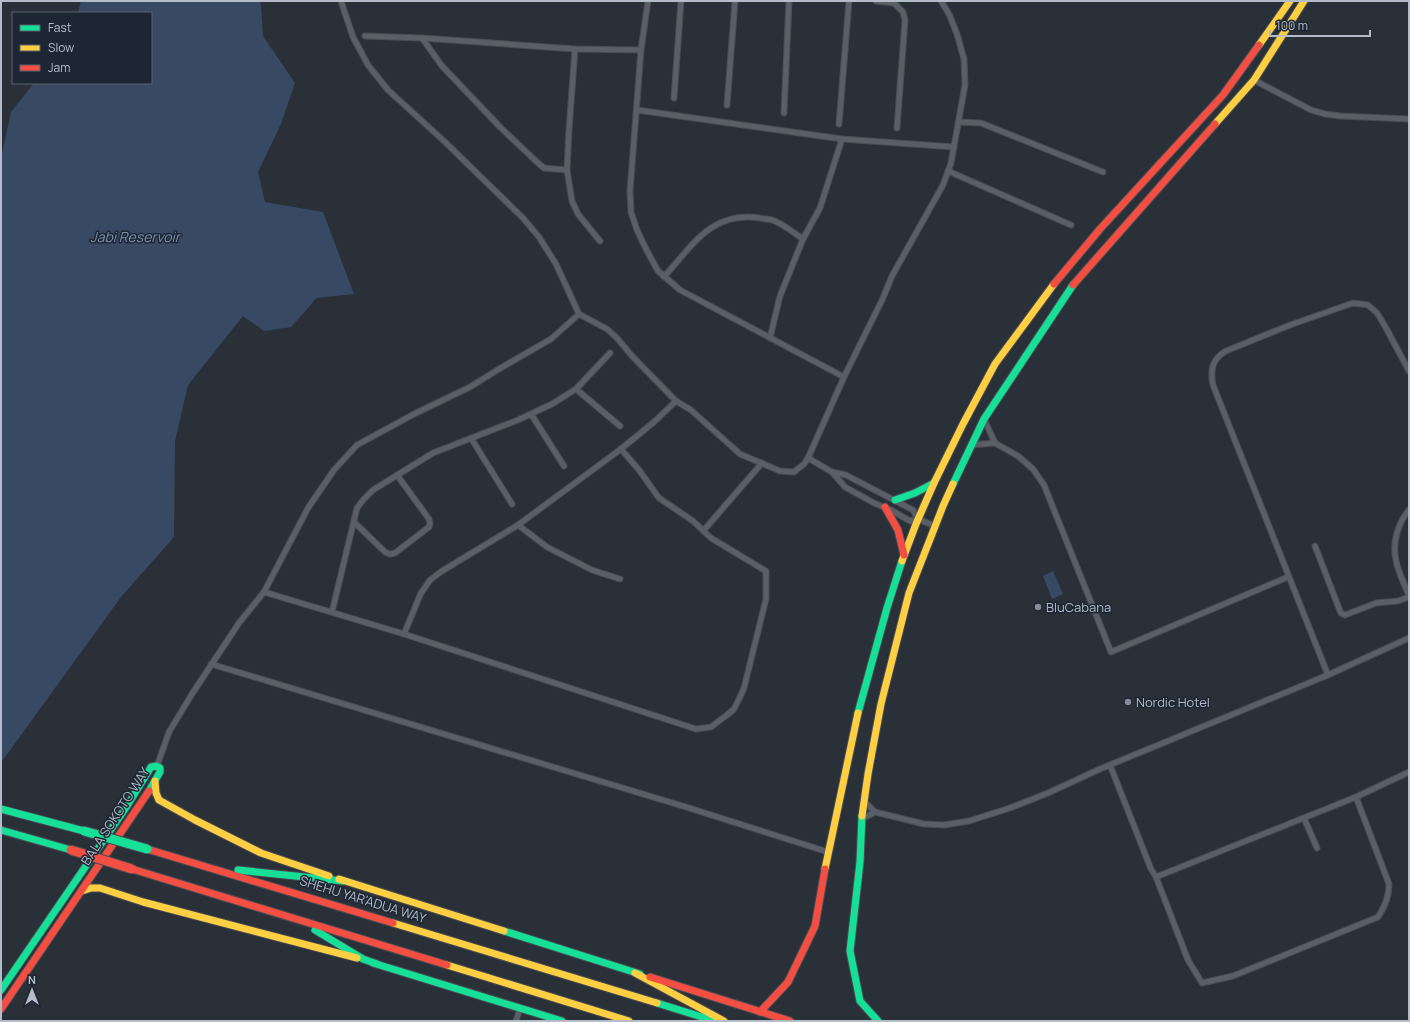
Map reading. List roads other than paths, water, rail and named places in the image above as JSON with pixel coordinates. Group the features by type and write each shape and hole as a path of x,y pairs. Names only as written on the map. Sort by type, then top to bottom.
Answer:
{"main road":[{"path":"760,1012 788,982 815,926 828,852 856,719 887,608 904,555 918,519 963,424 995,364 1044,297 1100,229 1223,95 1290,1"},
{"path":"878,1021 860,1001 850,951 860,862 862,818 868,774 883,697 910,593 935,526 984,419 1070,289 1254,80 1304,1"},
{"path":"895,500 921,491 934,483"},
{"path":"885,508 896,523 902,539 904,555"},
{"name":"BALA SOKOTO WAY","path":"1,990 127,806 151,767 157,766 160,768 160,772 145,798 1,1009"},
{"path":"155,781 157,797 164,804"},
{"path":"127,806 137,798 145,798 164,804 261,853 343,881 790,1021"},
{"name":"SHEHU YAR'ADUA WAY","path":"1,809 84,830 183,859 715,1021"},
{"path":"1,830 71,850 629,1021"},
{"path":"183,859 235,870 343,881"},
{"path":"89,862 87,871 90,880 100,888"},
{"path":"81,891 87,888 100,888 143,902 300,942 562,1021"},
{"path":"251,906 315,930 359,956 377,964"},
{"path":"635,972 724,1021"}],"street":[{"path":"341,1 353,37 368,66 388,90 444,141 523,218 556,264 580,314 607,329 676,401 691,410 740,454 780,471 794,472 804,464 808,458 844,377 883,298 892,276 944,185 954,148 965,85 964,59 949,14 941,1"},
{"path":"648,1 641,50 630,191 631,212 637,230 646,249 658,271 680,290 844,377"},
{"path":"674,98 681,1"},
{"path":"727,105 735,1"},
{"path":"784,113 789,1"},
{"path":"839,124 849,1"},
{"path":"876,1 893,2 903,12 905,20 897,128"},
{"path":"365,36 422,38 575,49 641,50"},
{"path":"422,38 442,66 501,128 538,163 544,168 567,170"},
{"path":"575,49 567,170 572,201 578,214 600,241"},
{"path":"1254,80 1311,110 1325,114 1409,119"},
{"path":"637,110 842,139 954,148"},
{"path":"958,122 981,123 1104,172"},
{"path":"770,338 780,296 803,239 820,208 842,139"},
{"path":"948,171 1071,225"},
{"path":"664,277 704,232 717,223 734,217 748,216 772,220 803,239"},
{"path":"1328,675 1213,385 1211,369 1214,360 1226,351 1290,325 1353,303 1368,305 1377,313 1409,371"},
{"path":"157,766 169,732 211,664 239,623 264,592 308,508 334,470 358,445 414,414 470,387 499,370 550,339 580,314"},
{"path":"332,612 358,508 363,500 373,490 433,453 531,414 552,404 576,389 610,353"},
{"path":"576,389 620,426"},
{"path":"404,634 421,593 430,580 442,571 518,525 620,449 654,422 676,401"},
{"path":"531,414 564,466"},
{"path":"984,419 995,443"},
{"path":"471,438 512,504"},
{"path":"971,445 995,443 1018,456 1033,469 1044,485 1111,652 1288,577"},
{"path":"264,592 404,634 696,729 711,727 734,709 744,688 766,599 766,571 711,538 693,521 659,498 640,470 620,449"},
{"path":"808,458 832,472 846,475 895,500 913,510 918,519"},
{"path":"704,530 762,463"},
{"path":"832,472 845,487 885,508 910,521 918,519 935,526"},
{"path":"354,522 390,554 395,553 429,527 430,524 428,519 397,475"},
{"path":"1315,546 1342,614 1345,615 1376,603 1398,601 1409,595 1395,560 1395,549 1398,528 1409,510"},
{"path":"518,525 547,547 592,570 620,580"},
{"path":"864,801 875,812 924,824 944,825 970,821 1010,808 1048,793 1110,765 1328,675 1409,638"},
{"path":"211,664 686,807 828,852"},
{"path":"1110,765 1188,960 1202,983 1233,976 1378,917 1385,907 1388,895 1388,884 1356,797"},
{"path":"1156,877 1356,797 1409,772"},
{"path":"862,818 875,812"},
{"path":"1304,818 1316,848"},
{"path":"516,1021 520,1008"}],"water":[{"name":"Jabi Reservoir","path":"81,1 260,1 263,36 295,83 281,124 258,172 265,202 323,212 354,294 316,298 291,327 264,331 243,316 188,385 175,441 174,537 121,597 3,760 1,760 1,158 11,112 33,84 152,84 152,12 78,12"},
{"path":"1053,571 1063,594 1052,599 1043,576"}],"place":[{"name":"BluCabana","path":"1038,607"},
{"name":"Nordic Hotel","path":"1128,702"}]}
